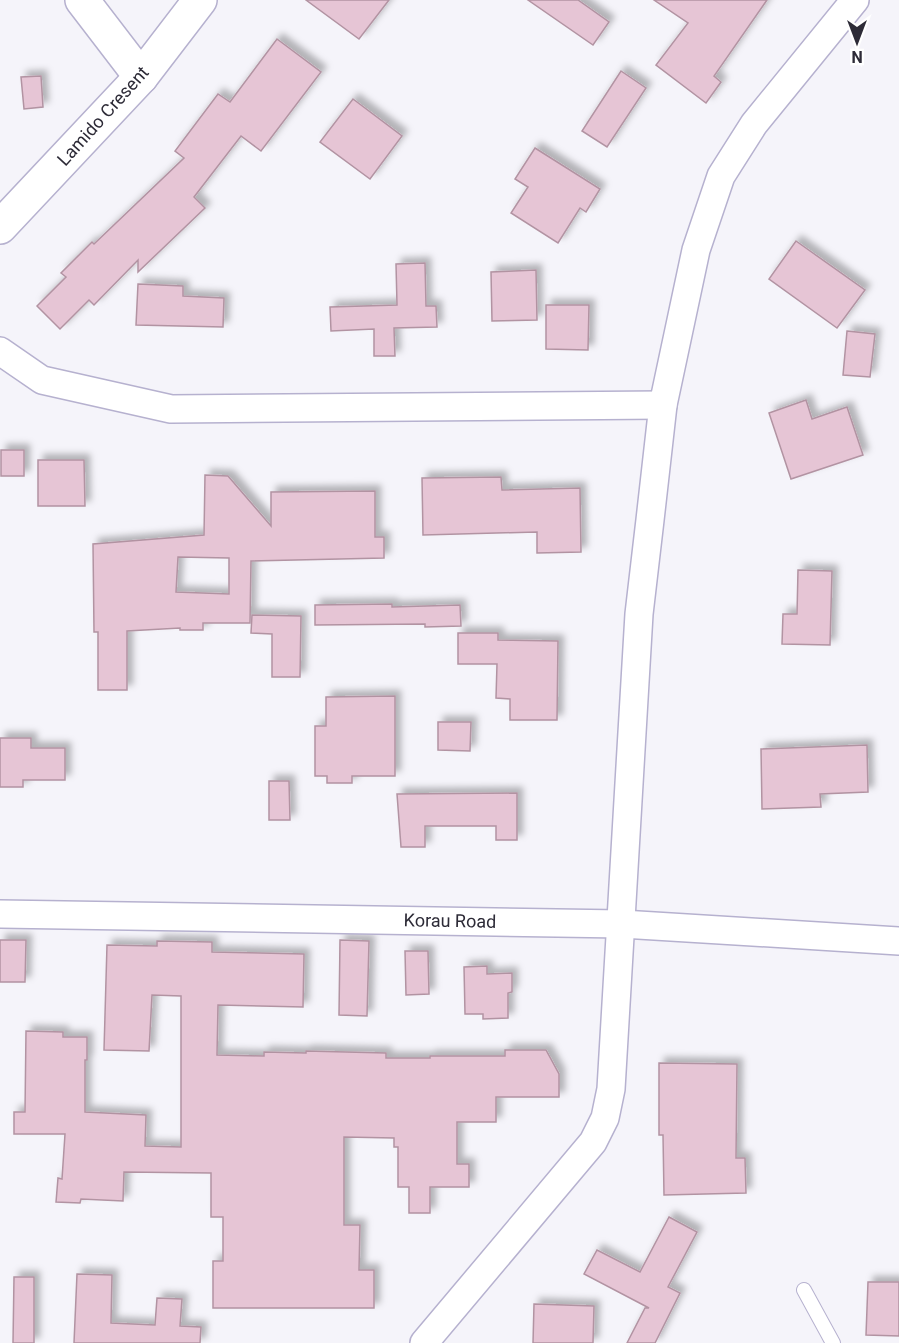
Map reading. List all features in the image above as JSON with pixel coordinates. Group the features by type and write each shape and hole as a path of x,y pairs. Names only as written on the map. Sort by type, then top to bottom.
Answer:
{"street":[{"path":"82,0 141,77"},
{"name":"Lamido Cresent","path":"0,227 141,77 200,0"},
{"path":"424,1343 593,1142 605,1118 611,1089 639,615 663,405 696,250 721,176 754,124 855,0"},
{"path":"0,351 42,380 171,409 663,405"},
{"name":"Korau Road","path":"0,914 622,924 899,941"}],"lane":[{"path":"804,1290 833,1343"}],"building":[{"path":"306,0 389,0 359,39"},
{"path":"528,0 578,0 609,22 593,45"},
{"path":"654,0 767,0 714,76 721,82 706,103 656,65 688,23"},
{"path":"277,39 321,72 261,151 241,136 194,197 205,208 138,272 138,260 94,305 89,300 60,329 37,306 66,277 61,273 184,158 175,151 218,94 230,102"},
{"path":"621,71 646,88 607,147 582,131"},
{"path":"41,76 43,107 24,109 21,77"},
{"path":"353,99 402,136 370,179 320,142"},
{"path":"535,148 600,189 586,212 580,208 558,243 511,213 528,187 515,179"},
{"path":"796,241 865,290 837,328 769,279"},
{"path":"425,263 426,306 436,306 437,327 394,328 395,356 374,356 374,329 331,331 330,307 397,305 396,264"},
{"path":"536,270 537,320 492,321 491,272"},
{"path":"138,284 183,286 183,296 224,298 223,327 136,325"},
{"path":"546,305 589,305 588,350 546,349"},
{"path":"847,331 875,334 870,377 843,375"},
{"path":"806,400 812,419 847,407 863,455 791,479 769,413"},
{"path":"1,450 24,450 24,476 1,476"},
{"path":"38,460 84,460 85,506 38,506"},
{"path":"205,475 228,476 271,526 271,492 375,491 375,537 384,537 384,558 251,561 250,623 203,623 203,630 180,630 180,628 127,631 127,690 98,690 98,632 94,632 93,544 204,535","holes":["178,557 229,558 229,594 176,592"]},
{"path":"501,477 502,490 580,488 581,552 537,553 537,532 423,535 422,478"},
{"path":"798,570 832,571 830,645 782,644 783,614 797,614"},
{"path":"392,604 392,607 460,605 461,626 315,625 315,605"},
{"path":"252,615 301,616 300,677 272,677 272,634 251,633"},
{"path":"458,633 498,633 498,640 558,641 557,720 510,720 510,699 496,698 497,664 458,664"},
{"path":"395,696 395,776 352,776 352,783 327,783 327,776 315,776 315,726 326,726 326,697"},
{"path":"438,722 471,722 470,751 438,750"},
{"path":"0,738 31,738 31,748 65,748 65,780 23,780 23,787 0,787"},
{"path":"867,745 868,792 820,794 821,807 762,809 761,749"},
{"path":"269,781 289,781 290,820 269,820"},
{"path":"517,793 517,840 496,840 496,826 425,826 425,847 401,847 397,794"},
{"path":"0,940 26,940 25,982 0,982"},
{"path":"340,940 369,941 367,1016 339,1015"},
{"path":"157,941 212,942 212,952 304,954 303,1007 218,1005 217,1055 264,1056 264,1052 306,1053 306,1051 386,1053 386,1058 430,1058 430,1056 505,1056 505,1050 546,1050 559,1074 559,1097 496,1097 496,1122 457,1122 457,1164 469,1164 469,1187 430,1187 430,1213 409,1213 409,1187 398,1187 398,1147 394,1147 394,1138 344,1137 344,1225 360,1225 359,1270 374,1270 374,1308 213,1308 213,1261 223,1261 223,1217 211,1217 211,1173 124,1172 123,1201 81,1199 80,1203 56,1202 58,1178 62,1179 65,1134 14,1134 14,1112 25,1112 26,1031 63,1032 63,1037 87,1037 85,1112 146,1115 145,1146 181,1147 181,996 152,995 149,1051 104,1050 107,945 157,946"},
{"path":"405,951 428,951 429,994 406,995"},
{"path":"487,966 487,974 512,973 512,992 508,993 508,1018 483,1019 483,1014 465,1014 464,967"},
{"path":"659,1063 737,1064 736,1158 745,1158 746,1193 664,1195 663,1135 659,1135"},
{"path":"669,1217 697,1232 668,1287 680,1293 655,1343 627,1343 645,1308 649,1308 584,1274 597,1250 640,1272"},
{"path":"77,1274 112,1275 111,1323 155,1325 157,1298 182,1299 180,1326 201,1327 200,1343 74,1343"},
{"path":"14,1277 34,1277 34,1343 13,1343"},
{"path":"868,1282 899,1282 899,1336 866,1335"},
{"path":"534,1304 594,1306 593,1343 533,1343"}]}
